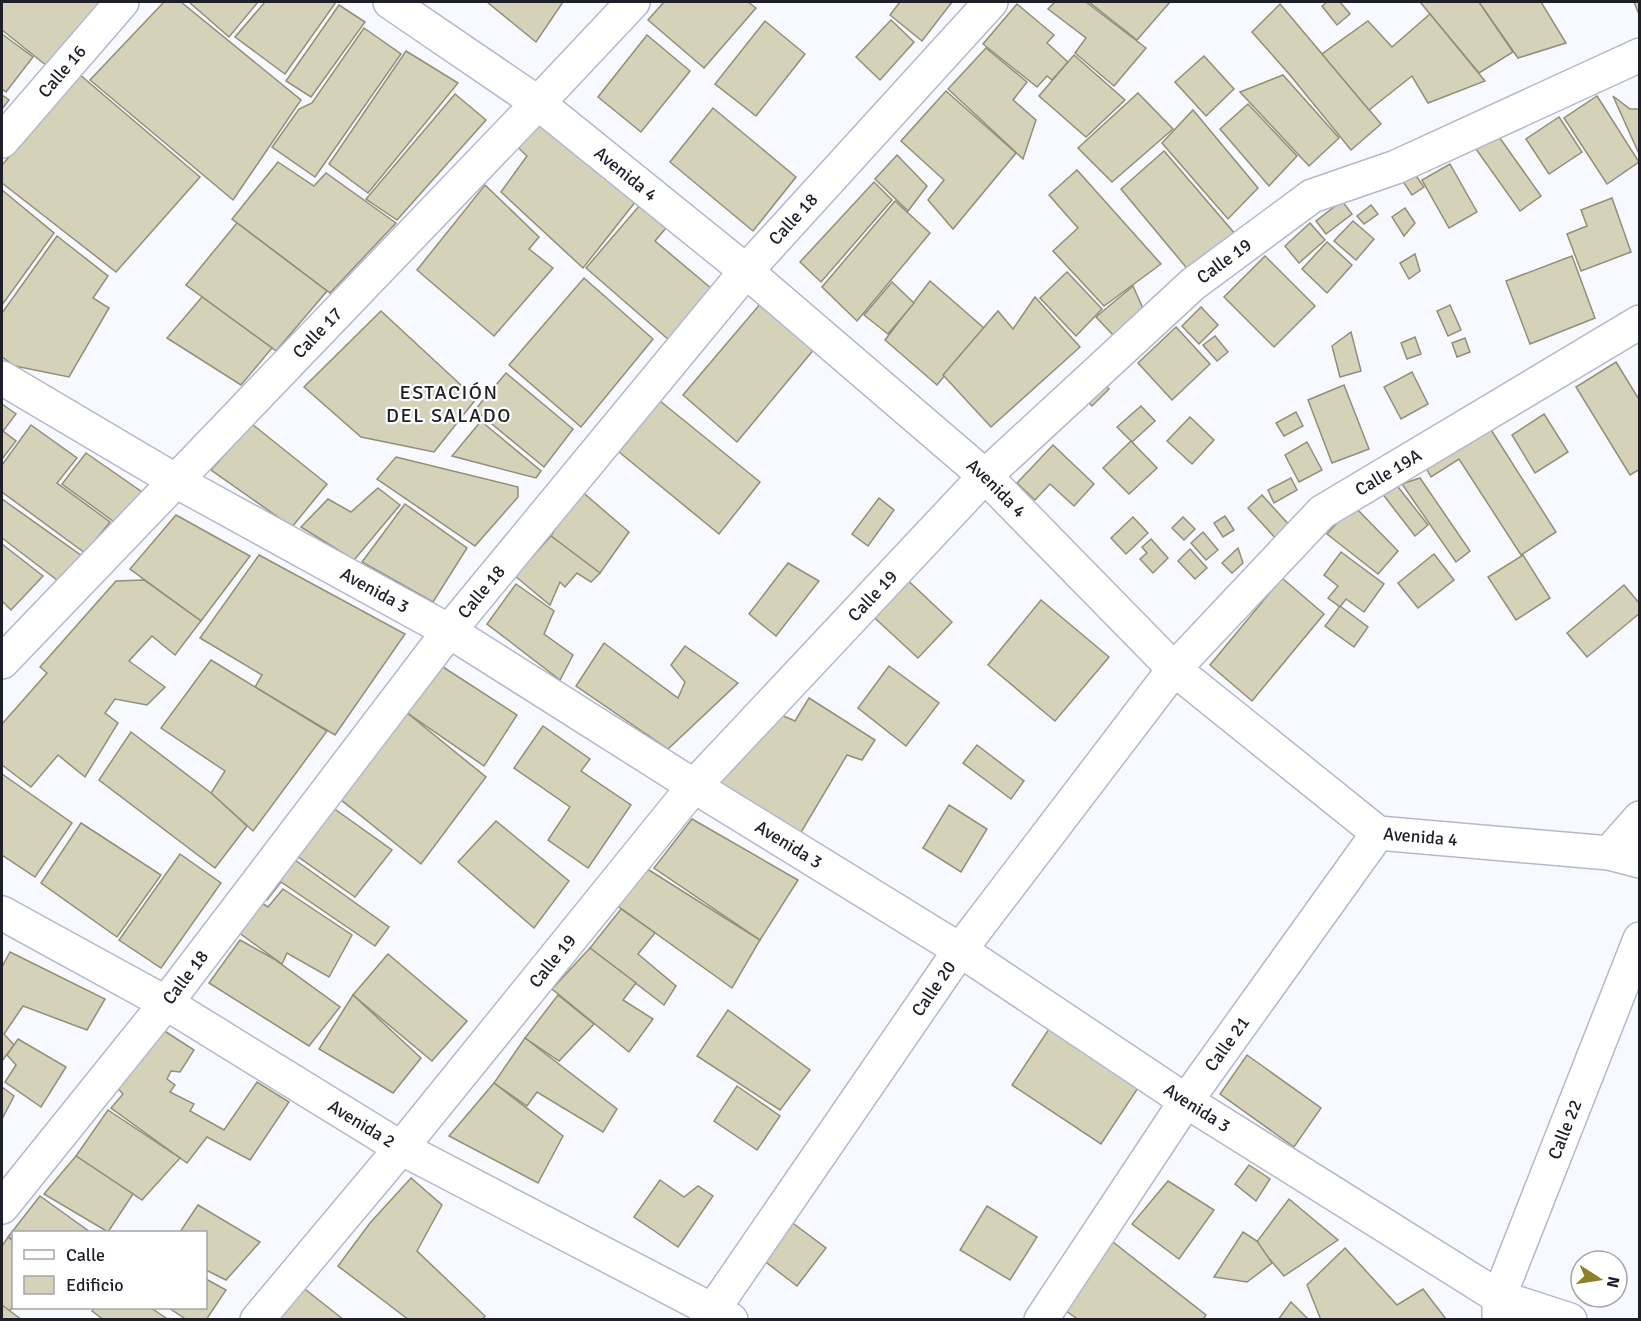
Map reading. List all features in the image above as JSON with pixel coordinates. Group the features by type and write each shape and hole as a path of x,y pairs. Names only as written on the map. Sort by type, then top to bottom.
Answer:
{"street":[{"name":"Calle 16","path":"2,141 122,2"},
{"name":"Avenida 4","path":"390,2 538,103 746,271 985,476 1174,669 1377,833 1624,857"},
{"name":"Calle 17","path":"2,662 633,2"},
{"name":"Calle 18","path":"2,1207 166,1003 449,632 746,271 991,2"},
{"name":"Calle 19","path":"257,1320 401,1148 694,786 985,476 1192,284 1312,196 1396,167 1640,55"},
{"name":"Calle 19A","path":"1174,669 1322,512 1640,322"},
{"name":"Avenida 3","path":"2,378 176,481 449,632 960,950 1499,1308 1570,1320"},
{"name":"Calle 20","path":"717,1316 960,950 1174,669"},
{"path":"1624,857 1640,818"},
{"name":"Calle 21","path":"1041,1320 1186,1101 1377,833"},
{"name":"Avenida 2","path":"2,913 166,1003 401,1148 717,1316"},
{"name":"Calle 22","path":"1499,1308 1640,939"}],"building":[{"path":"2,2 113,2 52,70 2,30"},
{"path":"164,2 181,2 301,100 233,200 90,80"},
{"path":"189,2 258,2 229,37"},
{"path":"265,2 336,2 285,74 235,37"},
{"path":"487,2 563,2 536,42"},
{"path":"664,2 748,2 756,8 704,68 648,20"},
{"path":"900,2 952,2 922,41 890,15"},
{"path":"1055,2 1086,2 1146,48 1114,86 1075,53 1086,38 1048,9"},
{"path":"1089,2 1170,2 1137,40"},
{"path":"1327,2 1340,2 1350,14 1337,25 1322,6"},
{"path":"1420,2 1479,2 1513,52 1479,73"},
{"path":"1479,2 1541,2 1566,43 1518,58"},
{"path":"1634,2 1640,2 1640,17"},
{"path":"1017,4 1054,35 1047,43 1068,62 1052,80 1047,76 1037,87 983,44"},
{"path":"1280,4 1381,124 1351,150 1252,32"},
{"path":"339,5 365,22 311,97 286,81"},
{"path":"1430,14 1485,81 1428,103 1412,76 1369,110 1322,54 1368,21 1392,47"},
{"path":"891,20 914,42 880,80 856,57"},
{"path":"765,21 805,54 756,116 715,84"},
{"path":"364,28 401,54 315,177 272,147 299,109 312,103"},
{"path":"2,34 33,57 6,92 2,89"},
{"path":"647,35 690,71 641,132 598,97"},
{"path":"986,48 1027,82 1013,100 1036,120 1023,159 948,89"},
{"path":"406,51 458,83 368,193 329,164"},
{"path":"1074,55 1125,100 1086,137 1039,96"},
{"path":"1204,56 1234,89 1206,116 1175,82"},
{"path":"79,74 200,177 116,272 2,183 2,165"},
{"path":"1283,75 1339,138 1309,166 1240,92"},
{"path":"946,91 1016,153 953,229 928,200 944,180 901,141"},
{"path":"1138,93 1173,129 1112,182 1078,148"},
{"path":"455,94 486,120 397,220 366,199"},
{"path":"2,95 9,100 2,109"},
{"path":"1597,96 1639,162 1607,184 1564,118"},
{"path":"1613,96 1630,109 1640,109 1640,156"},
{"path":"1248,104 1297,156 1269,186 1220,129"},
{"path":"713,108 796,177 753,231 670,162"},
{"path":"1193,110 1258,188 1228,219 1162,143"},
{"path":"531,111 636,201 583,268 501,192 527,156 508,138"},
{"path":"1559,117 1582,152 1549,174 1526,139"},
{"path":"1492,127 1541,196 1520,211 1471,142"},
{"path":"1164,151 1236,235 1190,272 1121,189"},
{"path":"897,155 927,186 908,211 875,179"},
{"path":"278,162 314,186 326,173 396,223 330,293 232,219"},
{"path":"1407,163 1424,187 1412,195 1396,171"},
{"path":"1450,164 1477,212 1449,228 1422,180"},
{"path":"1077,170 1161,264 1104,306 1053,251 1078,228 1049,195"},
{"path":"874,182 892,200 821,282 800,262"},
{"path":"485,185 539,237 529,249 553,268 494,336 417,270"},
{"path":"2,190 54,233 2,305"},
{"path":"1612,198 1631,252 1581,271 1567,234 1587,226 1581,210"},
{"path":"895,201 930,233 857,321 822,287"},
{"path":"1342,201 1352,214 1326,234 1316,221"},
{"path":"640,205 666,228 655,241 712,289 669,340 586,268"},
{"path":"1371,205 1378,214 1364,224 1357,216"},
{"path":"1405,208 1415,223 1404,236 1392,217"},
{"path":"1353,221 1374,239 1356,260 1334,241"},
{"path":"237,223 327,291 276,351 186,285"},
{"path":"1310,223 1325,240 1299,263 1285,246"},
{"path":"57,236 108,276 93,298 109,308 69,377 15,366 2,357 2,313"},
{"path":"1327,242 1352,265 1327,293 1302,269"},
{"path":"1415,254 1420,271 1409,279 1400,263"},
{"path":"1265,256 1315,306 1274,347 1224,297"},
{"path":"1572,256 1595,318 1530,344 1506,281"},
{"path":"1067,272 1102,309 1076,336 1040,298"},
{"path":"584,278 653,339 581,427 509,365"},
{"path":"930,281 984,328 937,385 885,340"},
{"path":"892,282 914,303 888,334 864,315"},
{"path":"1133,286 1145,313 1115,337 1096,317"},
{"path":"202,297 272,348 241,385 167,338"},
{"path":"1035,297 1080,347 991,427 943,375 998,311 1013,329"},
{"path":"761,303 815,348 737,442 683,395"},
{"path":"1450,305 1461,330 1448,336 1437,311"},
{"path":"1201,307 1218,325 1199,344 1182,326"},
{"path":"381,311 476,399 434,452 361,437 304,387"},
{"path":"1176,327 1210,364 1172,400 1138,363"},
{"path":"1351,332 1361,371 1340,377 1332,346"},
{"path":"1215,336 1228,352 1217,361 1203,345"},
{"path":"1415,337 1421,354 1407,359 1401,343"},
{"path":"1465,338 1470,352 1457,357 1452,343"},
{"path":"1616,362 1640,401 1640,469 1630,475 1576,387"},
{"path":"1412,372 1428,404 1401,419 1384,387"},
{"path":"506,373 573,429 544,467 475,410"},
{"path":"1097,377 1109,389 1092,406 1080,393"},
{"path":"1344,385 1369,449 1332,463 1308,400"},
{"path":"660,401 760,482 719,534 619,452"},
{"path":"2,404 16,414 3,431 16,441 2,459"},
{"path":"1141,406 1155,421 1132,442 1117,427"},
{"path":"1296,412 1303,426 1284,436 1276,423"},
{"path":"1544,414 1568,452 1535,473 1512,435"},
{"path":"1190,417 1214,440 1192,464 1167,441"},
{"path":"481,421 541,471 536,478 452,456"},
{"path":"252,424 327,484 292,527 211,470"},
{"path":"31,425 77,458 57,483 110,522 85,553 2,492 2,465"},
{"path":"1488,425 1556,532 1521,555 1459,459 1431,477 1425,466"},
{"path":"1131,441 1157,468 1129,494 1103,468"},
{"path":"1307,442 1322,470 1299,482 1285,455"},
{"path":"1053,445 1094,484 1074,506 1050,484 1035,500 1017,483"},
{"path":"86,453 142,492 117,524 62,484"},
{"path":"396,457 518,487 518,497 475,546 377,479"},
{"path":"1291,478 1297,490 1274,503 1268,490"},
{"path":"1391,478 1428,525 1415,536 1378,488"},
{"path":"1420,478 1470,551 1456,562 1402,484"},
{"path":"378,488 400,505 354,560 301,527 328,499 351,512"},
{"path":"580,490 629,532 600,573 551,536"},
{"path":"1262,495 1291,527 1277,540 1248,508"},
{"path":"879,498 894,510 868,546 852,534"},
{"path":"2,499 82,556 61,583 2,538"},
{"path":"405,504 467,548 433,602 362,562"},
{"path":"1353,505 1398,551 1378,574 1327,534"},
{"path":"176,515 250,556 201,621 130,569"},
{"path":"1225,516 1234,530 1223,537 1214,523"},
{"path":"1133,517 1148,533 1126,554 1111,538"},
{"path":"1183,517 1195,529 1184,540 1172,528"},
{"path":"1203,532 1218,550 1206,560 1191,543"},
{"path":"551,536 600,573 591,582 577,573 565,587 560,582 550,605 515,576"},
{"path":"1151,539 1168,558 1153,573 1140,559 1147,553 1142,547"},
{"path":"2,544 43,576 11,610 2,601"},
{"path":"1238,548 1243,563 1232,573 1222,563"},
{"path":"1190,549 1207,568 1195,579 1178,561"},
{"path":"1341,552 1384,584 1364,612 1346,599 1340,607 1328,598 1338,586 1324,575"},
{"path":"1434,554 1454,580 1418,608 1398,583"},
{"path":"259,555 405,634 335,735 255,687 262,675 200,638"},
{"path":"1523,555 1550,598 1516,620 1488,577"},
{"path":"788,563 819,581 776,636 749,614"},
{"path":"900,573 952,622 918,658 866,610"},
{"path":"1282,578 1324,614 1252,701 1210,665"},
{"path":"144,580 201,621 175,655 152,636 129,661 165,687 147,705 115,699 105,713 118,723 85,777 58,755 31,787 2,765 2,724 47,673 40,667 116,581"},
{"path":"516,584 554,611 544,634 573,655 560,680 487,624"},
{"path":"1624,585 1640,604 1640,613 1587,657 1567,633"},
{"path":"1041,600 1109,657 1055,721 988,665"},
{"path":"1340,606 1368,627 1354,647 1325,626"},
{"path":"604,643 678,698 685,682 671,665 685,646 738,683 668,749 576,686"},
{"path":"211,660 327,731 253,831 211,793 225,771 161,728"},
{"path":"889,666 939,703 906,746 858,708"},
{"path":"443,667 517,715 484,766 406,712"},
{"path":"809,698 875,740 862,760 847,755 800,834 711,785 772,711 795,721"},
{"path":"406,712 486,777 421,864 340,799"},
{"path":"543,726 590,759 581,771 631,805 588,868 548,840 570,807 514,768"},
{"path":"131,732 211,793 247,826 215,868 99,780"},
{"path":"977,745 1024,781 1011,799 963,763"},
{"path":"2,774 72,823 35,877 2,855"},
{"path":"329,805 392,850 355,897 290,851"},
{"path":"949,805 987,829 961,872 923,848"},
{"path":"692,819 798,880 760,940 654,868"},
{"path":"496,821 569,881 534,928 458,862"},
{"path":"81,823 161,875 117,937 41,883"},
{"path":"180,854 221,883 161,968 119,940"},
{"path":"288,855 389,927 375,946 281,882 267,900 259,891"},
{"path":"641,865 760,940 732,988 615,904"},
{"path":"283,889 352,935 329,977 287,953 282,964 238,932 257,900 268,907"},
{"path":"621,909 655,933 638,954 676,986 664,1005 590,948"},
{"path":"240,940 274,959 340,1007 309,1046 209,983"},
{"path":"590,948 636,983 623,1000 653,1019 629,1052 552,989"},
{"path":"10,952 105,999 87,1030 23,1006 4,1034 14,1045 2,1061 2,967"},
{"path":"388,954 467,1021 432,1061 353,995"},
{"path":"353,995 421,1058 393,1093 319,1049"},
{"path":"558,995 594,1024 559,1061 525,1038"},
{"path":"728,1010 810,1070 780,1110 697,1056"},
{"path":"1049,1029 1138,1088 1101,1144 1012,1085"},
{"path":"163,1030 194,1050 180,1072 171,1071 167,1079 175,1085 170,1092 194,1104 190,1111 224,1130 257,1082 289,1102 250,1160 207,1137 187,1163 111,1108 123,1094 115,1085"},
{"path":"525,1038 617,1109 603,1132 537,1092 527,1106 494,1083"},
{"path":"18,1039 66,1067 41,1107 5,1082 16,1065 7,1055"},
{"path":"1247,1055 1321,1108 1294,1147 1220,1094"},
{"path":"494,1083 563,1136 538,1183 449,1136"},
{"path":"737,1086 780,1116 757,1150 714,1121"},
{"path":"2,1087 14,1096 2,1119"},
{"path":"108,1110 180,1158 142,1200 76,1156"},
{"path":"76,1156 133,1194 109,1231 106,1231 44,1194"},
{"path":"1249,1165 1270,1179 1256,1201 1235,1184"},
{"path":"411,1178 442,1205 417,1251 485,1316 482,1320 409,1320 338,1266 370,1223"},
{"path":"660,1180 684,1197 698,1186 713,1196 678,1247 634,1217"},
{"path":"1168,1181 1214,1210 1179,1259 1132,1224"},
{"path":"40,1196 89,1231 13,1231"},
{"path":"1289,1199 1338,1240 1284,1276 1256,1243"},
{"path":"198,1205 260,1242 226,1280 207,1270 207,1231 181,1231"},
{"path":"987,1206 1037,1237 1010,1280 960,1250"},
{"path":"782,1215 826,1248 797,1286 754,1253"},
{"path":"1243,1232 1257,1241 1272,1263 1247,1282 1214,1277"},
{"path":"8,1237 12,1240 12,1308 9,1311 2,1306 2,1246"},
{"path":"1113,1242 1206,1315 1203,1320 1079,1320 1056,1304"},
{"path":"1345,1248 1397,1305 1423,1289 1446,1319 1321,1320 1307,1285"},
{"path":"207,1280 226,1290 206,1320 187,1320 170,1309 207,1309"},
{"path":"301,1286 344,1320 270,1320"},
{"path":"1291,1302 1309,1320 1278,1320"},
{"path":"2,1305 22,1320 2,1320"},
{"path":"93,1309 152,1309 169,1320 104,1320 92,1311"}],"district":[{"name":"ESTACIÓN DEL SALADO","path":"449,404"}]}
